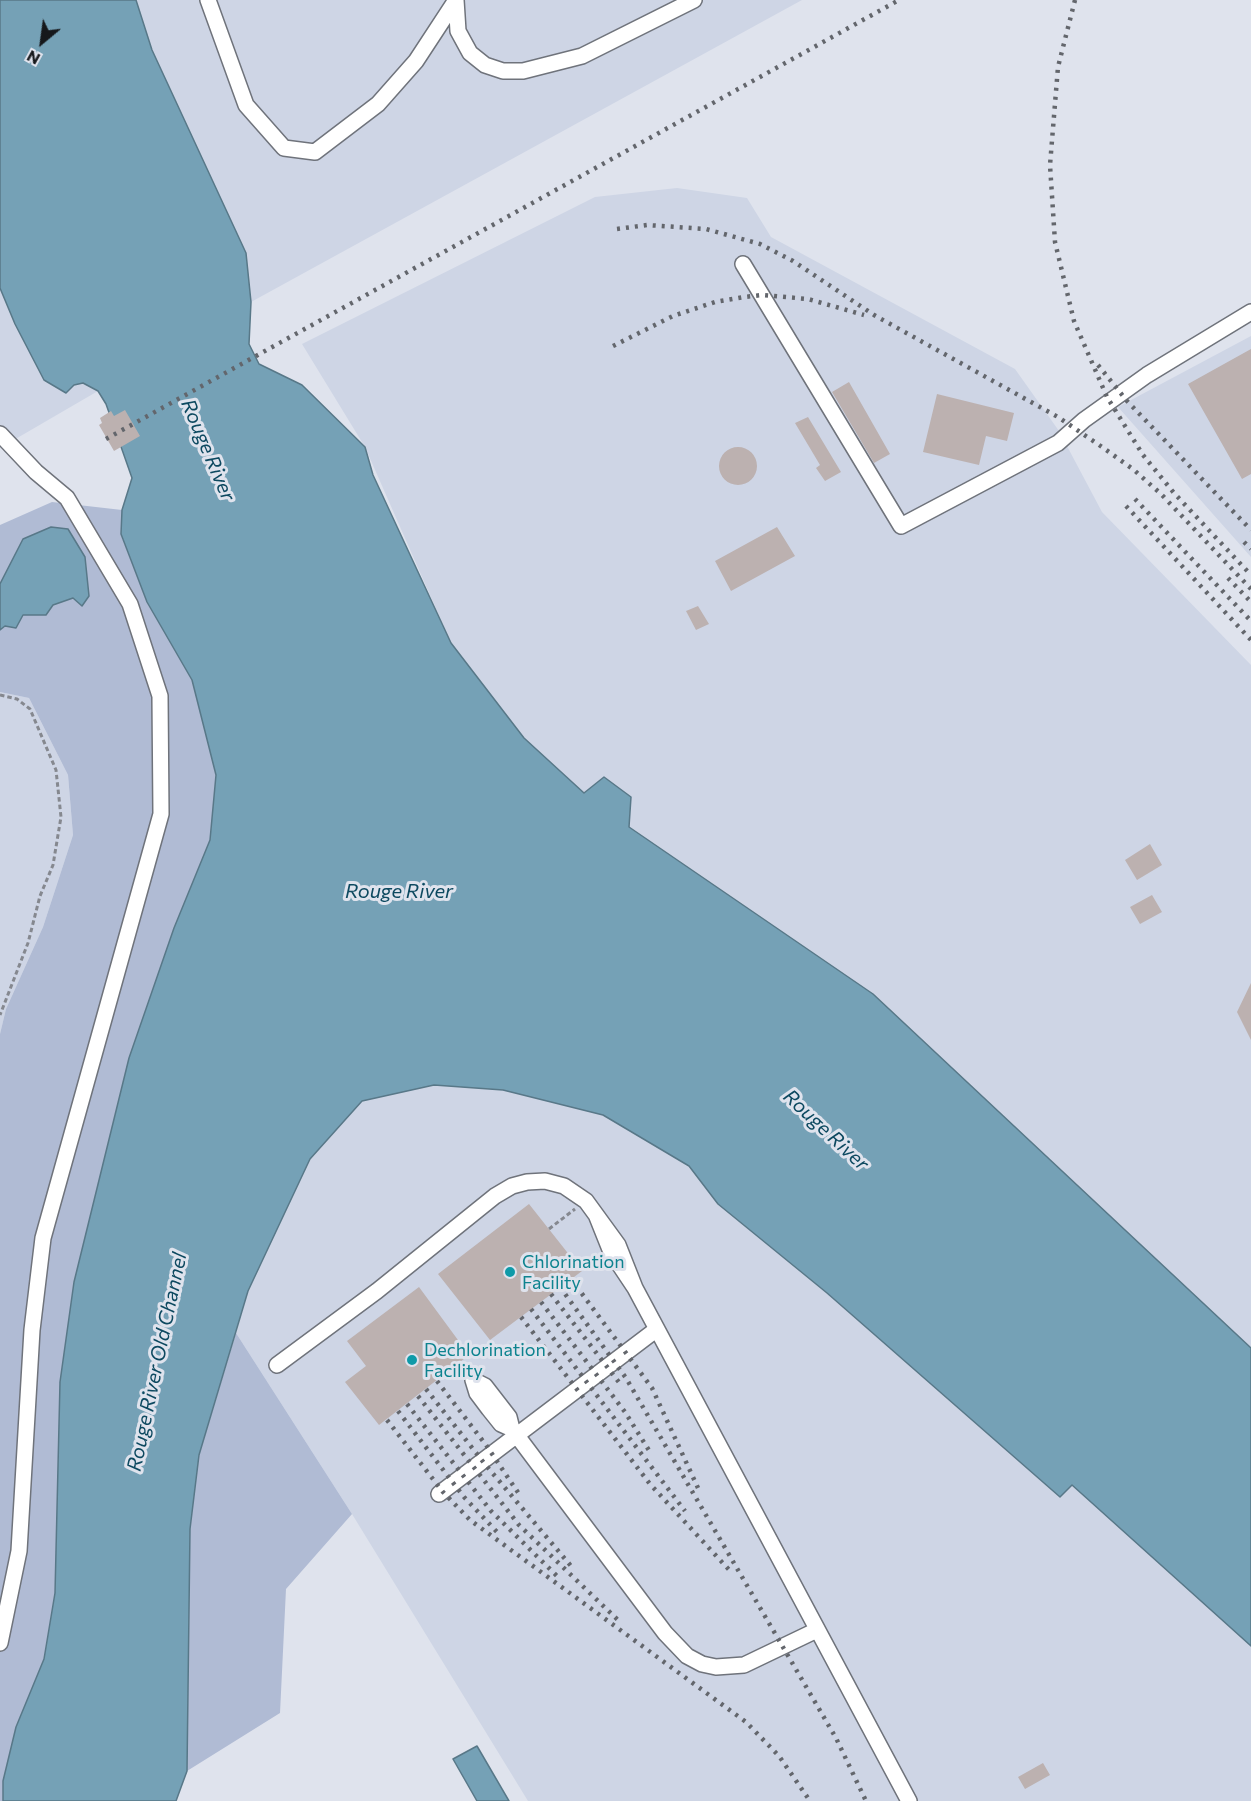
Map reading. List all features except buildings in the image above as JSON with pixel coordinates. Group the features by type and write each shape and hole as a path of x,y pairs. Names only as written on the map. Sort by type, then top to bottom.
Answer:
{"lane":[{"path":"208,0 246,105 284,148 315,152 378,104 416,61 456,0"},
{"path":"456,0 458,31 470,53 485,64 503,71 523,71 582,56 694,0"},
{"path":"743,264 901,526 1058,443 1084,420 1148,375 1251,312"},
{"path":"0,434 36,472 67,498 130,604 160,696 161,802 161,814 43,1238 32,1330 20,1551 0,1643"},
{"path":"277,1365 377,1291 503,1191 528,1182 545,1181 564,1186 586,1201 597,1217 611,1252 635,1288 909,1801"},
{"path":"439,1494 514,1432 657,1329"},
{"path":"514,1432 665,1633 687,1656 702,1664 716,1667 744,1665 817,1630"}],"path":[{"path":"0,695 17,699 30,709 56,770 61,817 53,865 40,896 28,943 0,1015"},
{"path":"549,1229 586,1201"}],"shaded area":[{"path":"136,0 802,0 251,302 246,253 152,50"},
{"path":"677,188 747,198 771,237 1015,369 1059,431 1102,512 1251,665 1251,1348 873,994 629,827 631,797 604,777 584,793 524,738 451,643 365,447 302,344 595,197"},
{"path":"0,288 15,324 44,380 74,385 83,383 98,391 0,448"},
{"path":"1251,336 1251,557 1118,407"},
{"path":"52,502 122,510 121,535 147,602 192,680 216,775 210,840 174,928 129,1058 74,1282 60,1382 55,1593 44,1659 16,1727 3,1781 3,1801 0,1801 0,1034 6,1009 43,927 73,835 68,775 29,698 0,692 0,630 23,615 46,615 53,605 73,598 82,606 89,596 6,576 0,584 0,525"},
{"path":"0,692 29,698 68,775 73,835 43,927 6,1009 0,1034"},
{"path":"434,1085 503,1090 603,1115 689,1166 718,1204 828,1294 1060,1497 1072,1484 1251,1646 1251,1801 528,1801 352,1514 236,1333 248,1291 310,1159 362,1101"},
{"path":"236,1333 352,1514 286,1589 280,1713 187,1771 190,1529 199,1455"}],"water":[{"name":"Rouge River","path":"0,0 136,0 152,50 246,253 251,302 249,344 259,364 302,385 365,447 373,475 451,643 524,738 584,793 604,777 631,797 629,827 873,994 1251,1348 1251,1646 1072,1485 1060,1497 827,1293 718,1204 689,1166 603,1115 503,1090 434,1085 362,1101 310,1159 248,1291 199,1455 190,1529 187,1771 176,1801 3,1801 3,1781 16,1727 44,1659 55,1593 60,1382 74,1282 129,1058 174,928 210,840 216,775 192,680 147,602 121,534 122,510 132,478 106,404 98,391 83,383 74,385 66,393 44,380 15,324 0,288"},
{"path":"51,527 68,529 85,557 89,596 82,606 73,598 53,605 46,615 23,615 16,628 5,626 0,630 0,584 23,539"},
{"path":"477,1746 509,1801 477,1801 453,1759"}],"railway":[{"path":"106,439 899,0"},
{"path":"1075,0 1058,67 1050,165 1055,242 1074,321 1107,397 1143,455 1174,493 1251,575"},
{"path":"617,229 647,225 706,229 760,244 793,261 874,315 1058,417 1102,447 1134,470 1161,494 1251,589"},
{"path":"613,346 673,316 715,302 744,297 762,295 808,299 864,315"},
{"path":"1098,365 1127,401 1251,530"},
{"path":"1135,499 1251,621"},
{"path":"1126,506 1251,640"},
{"path":"1244,542 1251,549"},
{"path":"1228,578 1251,602"},
{"path":"571,1279 652,1388 698,1488"},
{"path":"560,1287 626,1378 836,1738 866,1801"},
{"path":"551,1294 621,1385"},
{"path":"541,1302 625,1412 650,1452"},
{"path":"531,1309 685,1511"},
{"path":"521,1317 650,1484 732,1573"},
{"path":"437,1381 486,1445 519,1494"},
{"path":"426,1389 484,1463 571,1566"},
{"path":"418,1396 519,1525 619,1621"},
{"path":"407,1404 491,1511 558,1577"},
{"path":"398,1411 464,1497 498,1533"},
{"path":"387,1420 443,1492 470,1520 746,1722 779,1756 810,1801"}],"place":[{"name":"Chlorination Facility","path":"510,1272"},
{"name":"Dechlorination Facility","path":"412,1360"}],"water label":[{"name":"Rouge River Old Channel","path":"157,1362"}]}
